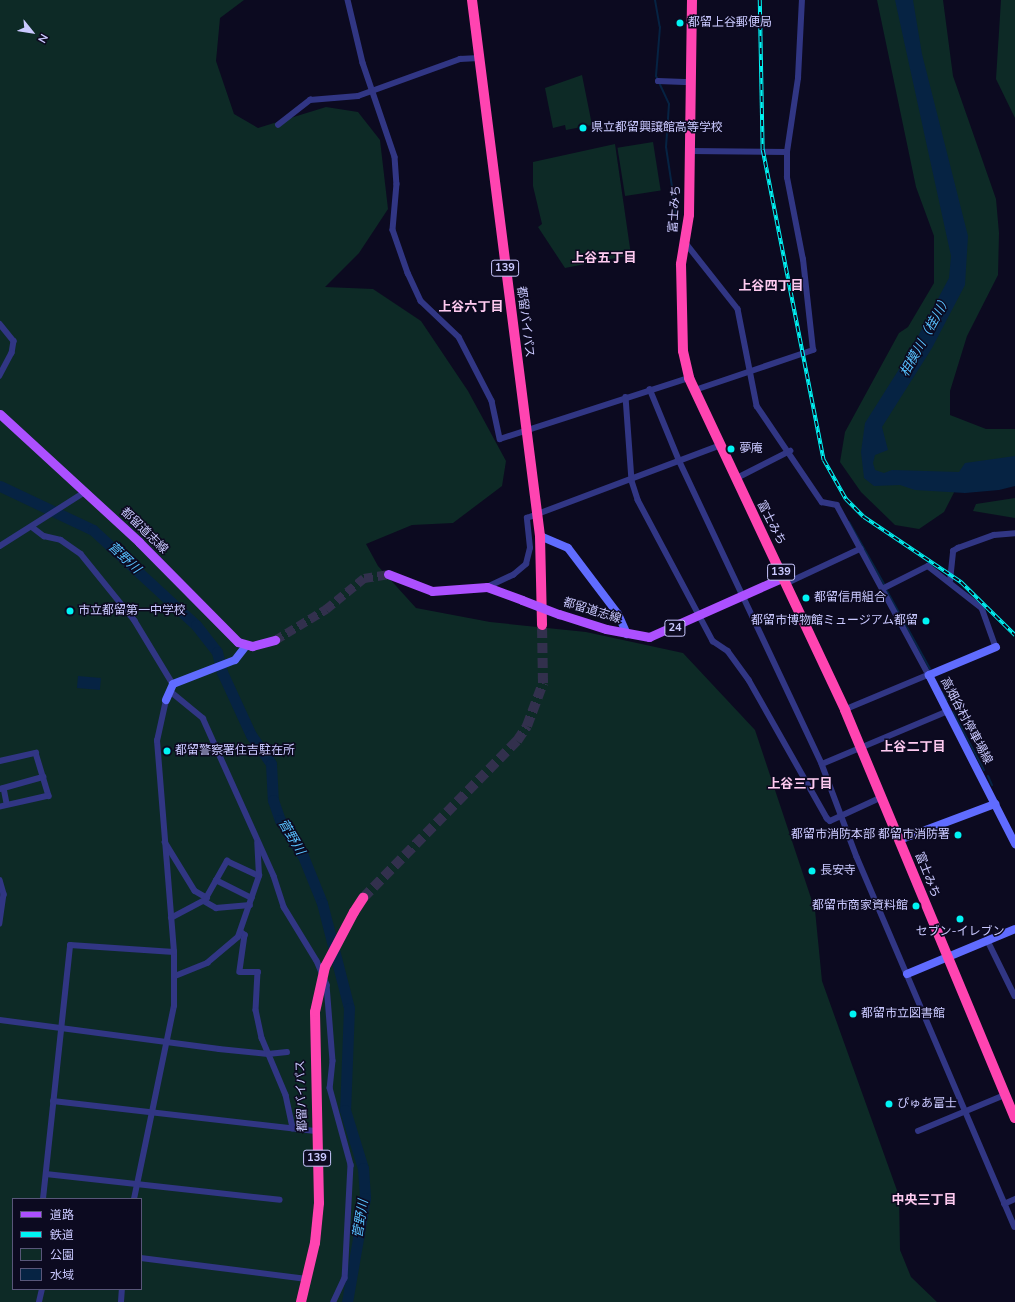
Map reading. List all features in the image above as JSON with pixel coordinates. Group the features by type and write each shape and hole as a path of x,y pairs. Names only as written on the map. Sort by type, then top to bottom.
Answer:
{"highway":[{"name":"都留バイパス","path":"472,0 526,432 538,513 542,624"},
{"name":"富士みち","path":"692,0 690,151 686,242 681,264 681,304 689,378 719,446 785,580 862,748 880,798 1015,1118"},
{"name":"都留バイパス","path":"301,1302 307,1279 319,1203 315,1012 325,967 363,898"}],"main road":[{"name":"都留道志線","path":"0,414 85,492 246,646"},
{"name":"都留道志線","path":"388,574 432,591 487,587 559,614 627,634 655,636 744,596 785,580"},
{"path":"246,646 275,640"}],"street":[{"path":"348,0 373,92 395,157 397,184 393,230 408,273 421,301 459,337 492,401 500,439 526,432 650,389 689,378"},
{"path":"695,390 752,372 813,350 803,260 787,178 787,152 798,78 802,0"},
{"path":"278,125 310,100 373,92 460,59 479,58"},
{"path":"658,81 690,82"},
{"path":"690,151 787,152"},
{"path":"686,242 738,309 752,372 757,406 790,451 822,502 837,505 929,675 845,710"},
{"path":"0,324 14,340 10,358 0,376"},
{"path":"650,389 680,462 822,764 907,974 965,1113 1015,1227"},
{"path":"626,397 632,481 648,525 701,616 713,641 728,651 749,680 830,821 880,798"},
{"path":"487,587 522,569 530,548 527,518 632,481 719,446"},
{"path":"735,479 790,451"},
{"path":"0,546 64,507 85,492"},
{"path":"32,527 38,533 68,544 94,569 135,622 171,688 203,718 297,934 317,961 330,1003 333,1061 330,1088 351,1166 345,1278 334,1302"},
{"path":"950,581 953,552 958,548 994,535 1015,533"},
{"path":"540,536 568,548 618,614 627,634"},
{"path":"785,580 860,549"},
{"path":"882,590 928,566 950,581 982,608 996,646"},
{"path":"134,1198 167,1040 175,976 157,741 166,700 171,688 235,660 246,646"},
{"name":"高畑谷村停車場線","path":"996,646 929,675 1015,844"},
{"path":"822,764 948,711"},
{"path":"0,761 36,753 42,777 49,796 7,804 0,808"},
{"path":"7,804 2,789 42,777"},
{"path":"899,840 995,804"},
{"path":"165,842 195,891 216,908 250,905"},
{"path":"175,976 221,954 241,932 259,876 257,843"},
{"path":"171,918 205,899 227,861 259,876"},
{"path":"0,880 4,894 0,924"},
{"path":"216,880 252,898"},
{"path":"907,974 1015,929"},
{"path":"241,932 245,935 240,972 258,972 256,1010 268,1054 286,1094 293,1128"},
{"path":"988,941 1015,996"},
{"path":"43,1198 70,944 174,952"},
{"path":"0,1020 60,1030 167,1040 268,1054 287,1052"},
{"path":"918,1131 965,1113 1005,1095"},
{"path":"53,1101 317,1131"},
{"path":"46,1174 280,1200"},
{"path":"1004,1204 1015,1199"},
{"path":"142,1258 307,1279"},
{"path":"39,1302 42,1290"},
{"path":"121,1302 122,1290"}],"green space":[{"path":"0,0 244,0 220,18 216,61 234,114 258,128 326,107 358,112 380,140 388,209 359,253 325,287 373,289 421,321 468,391 506,461 502,486 453,523 412,525 366,544 378,566 416,608 490,622 586,632 683,653 755,730 815,910 822,981 899,1196 900,1250 911,1277 937,1302 0,1302"},
{"path":"877,0 943,0 953,76 996,199 999,233 998,275 967,336 950,391 950,415 986,429 1015,429 1015,459 964,473 944,512 919,529 895,525 861,492 840,462 845,432 899,333 908,327 934,283 934,236 916,187"},
{"path":"1001,0 1015,0 1015,118 996,79"},
{"path":"582,75 592,125 566,130 565,125 553,128 545,88"},
{"path":"653,142 661,190 625,196 617,148"},
{"path":"615,144 631,255 565,268 538,227 542,224 533,186 533,162"},
{"path":"1015,498 1015,518 973,511 976,504"}],"water":[{"name":"相模川（桂川）","path":"895,0 913,0 922,54 968,236 965,285 932,348 882,427 888,450 875,455 873,463 875,470 884,473 892,470 959,472 965,463 1015,456 1015,486 999,490 965,493 915,490 900,485 874,486 864,478 861,452 865,423 908,355 949,278 951,256"},
{"path":"78,676 101,678 100,690 77,688"}],"waterway":[{"path":"655,0 660,27 656,76 669,104 666,147 678,226"},
{"name":"菅野川","path":"0,486 93,530 196,625 217,652 222,672 251,735 271,764 273,800 280,820 303,856 322,903 349,1008 345,1110 363,1168 365,1198 347,1302"},
{"path":"849,522 884,584"},
{"path":"887,591 930,669"},
{"path":"942,692 947,701"},
{"path":"953,712 984,770"},
{"path":"988,776 992,785"}],"tunnel":[{"path":"275,640 326,609 364,578 388,574"},
{"path":"363,898 517,741 527,726 543,683 542,625"}],"railway":[{"path":"760,0 763,150 824,460 846,499 864,517 961,582 1015,635"}],"place":[{"name":"都留上谷郵便局","path":"680,23"},
{"name":"県立都留興譲館高等学校","path":"583,128"},
{"name":"夢庵","path":"731,449"},
{"name":"都留信用組合","path":"806,598"},
{"name":"市立都留第一中学校","path":"70,611"},
{"name":"都留市博物館ミュージアム都留","path":"926,621"},
{"name":"都留警察署住吉駐在所","path":"167,751"},
{"name":"都留市消防本部 都留市消防署","path":"958,835"},
{"name":"長安寺","path":"812,871"},
{"name":"都留市商家資料館","path":"916,906"},
{"name":"セブン-イレブン","path":"960,919"},
{"name":"都留市立図書館","path":"853,1014"},
{"name":"ぴゅあ富士","path":"889,1104"}],"district":[{"name":"上谷五丁目","path":"604,258"},
{"name":"上谷四丁目","path":"771,286"},
{"name":"上谷六丁目","path":"471,307"},
{"name":"上谷二丁目","path":"913,747"},
{"name":"上谷三丁目","path":"800,784"},
{"name":"中央三丁目","path":"924,1200"}]}
